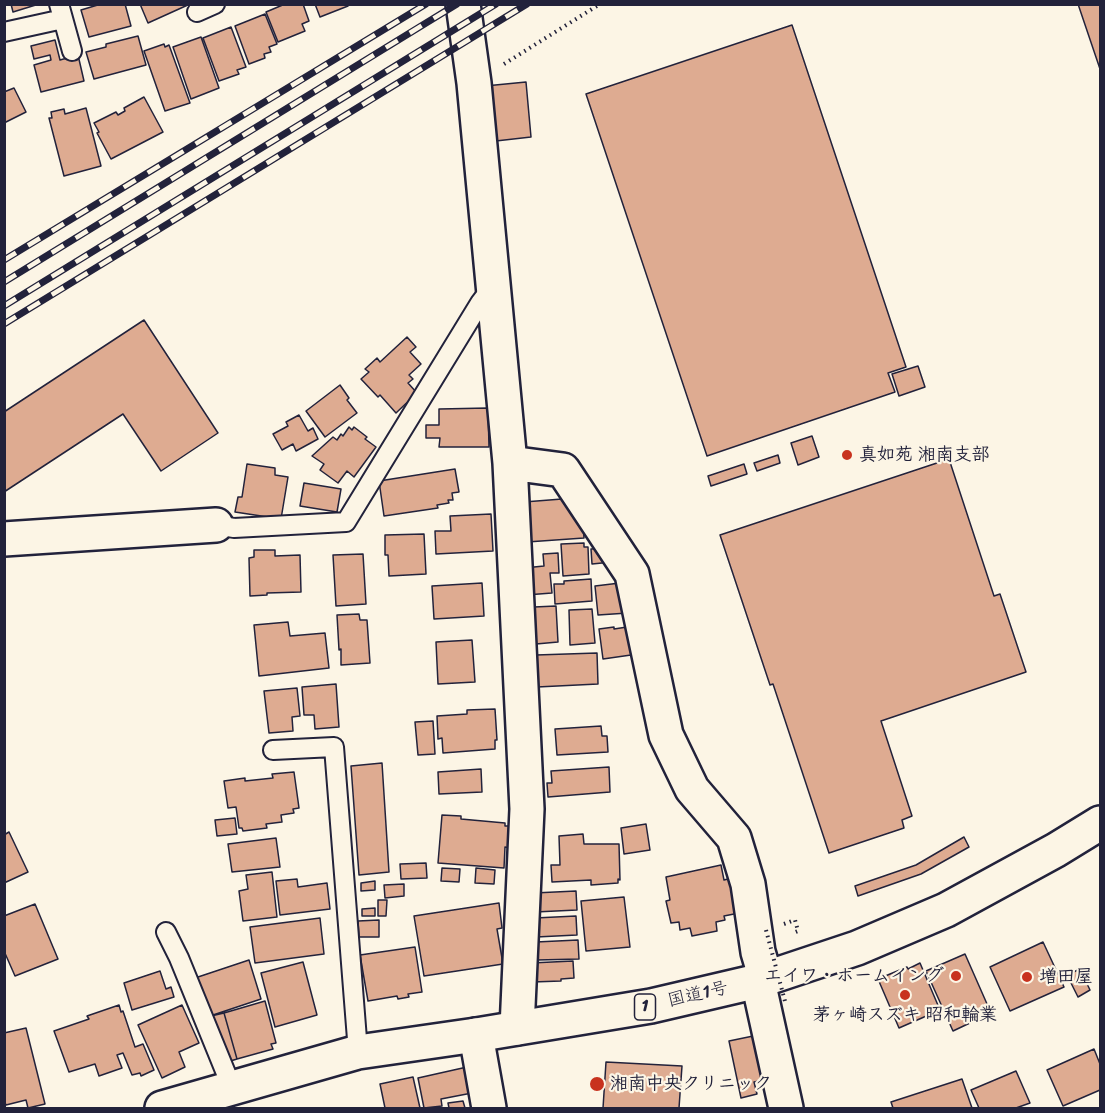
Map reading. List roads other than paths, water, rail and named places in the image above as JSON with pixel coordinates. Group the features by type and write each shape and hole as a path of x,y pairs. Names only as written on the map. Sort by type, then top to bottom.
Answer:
{"main road":[{"path":"463,4 474,83 510,463 527,809 518,1028"},
{"path":"510,463 563,470 632,574 666,735 692,789 734,838 748,884 762,980 786,1108"},
{"path":"4,539 216,525"},
{"name":"国道1号","path":"162,1108 358,1052 651,1006 762,980 857,948 946,910 1101,824"},
{"path":"476,1035 489,1108"}],"lane":[{"path":"197,12 215,4"},
{"path":"4,32 61,12 72,51"},
{"path":"216,525 234,528 346,522 480,303 493,286"},
{"path":"273,750 334,747 358,1052"},
{"path":"166,932 179,958 232,1088"}],"railway":[{"path":"4,260 426,4"},
{"path":"4,282 457,4"},
{"path":"4,306 496,4"},
{"path":"4,324 527,4"}],"place":[{"name":"真如苑 湘南支部","path":"847,455"},
{"name":"エイワ・ホームイング","path":"956,976"},
{"name":"増田屋","path":"1027,977"},
{"name":"茅ヶ崎スズキ 昭和輪業","path":"905,995"},
{"name":"湘南中央クリニック","path":"597,1084"}]}
